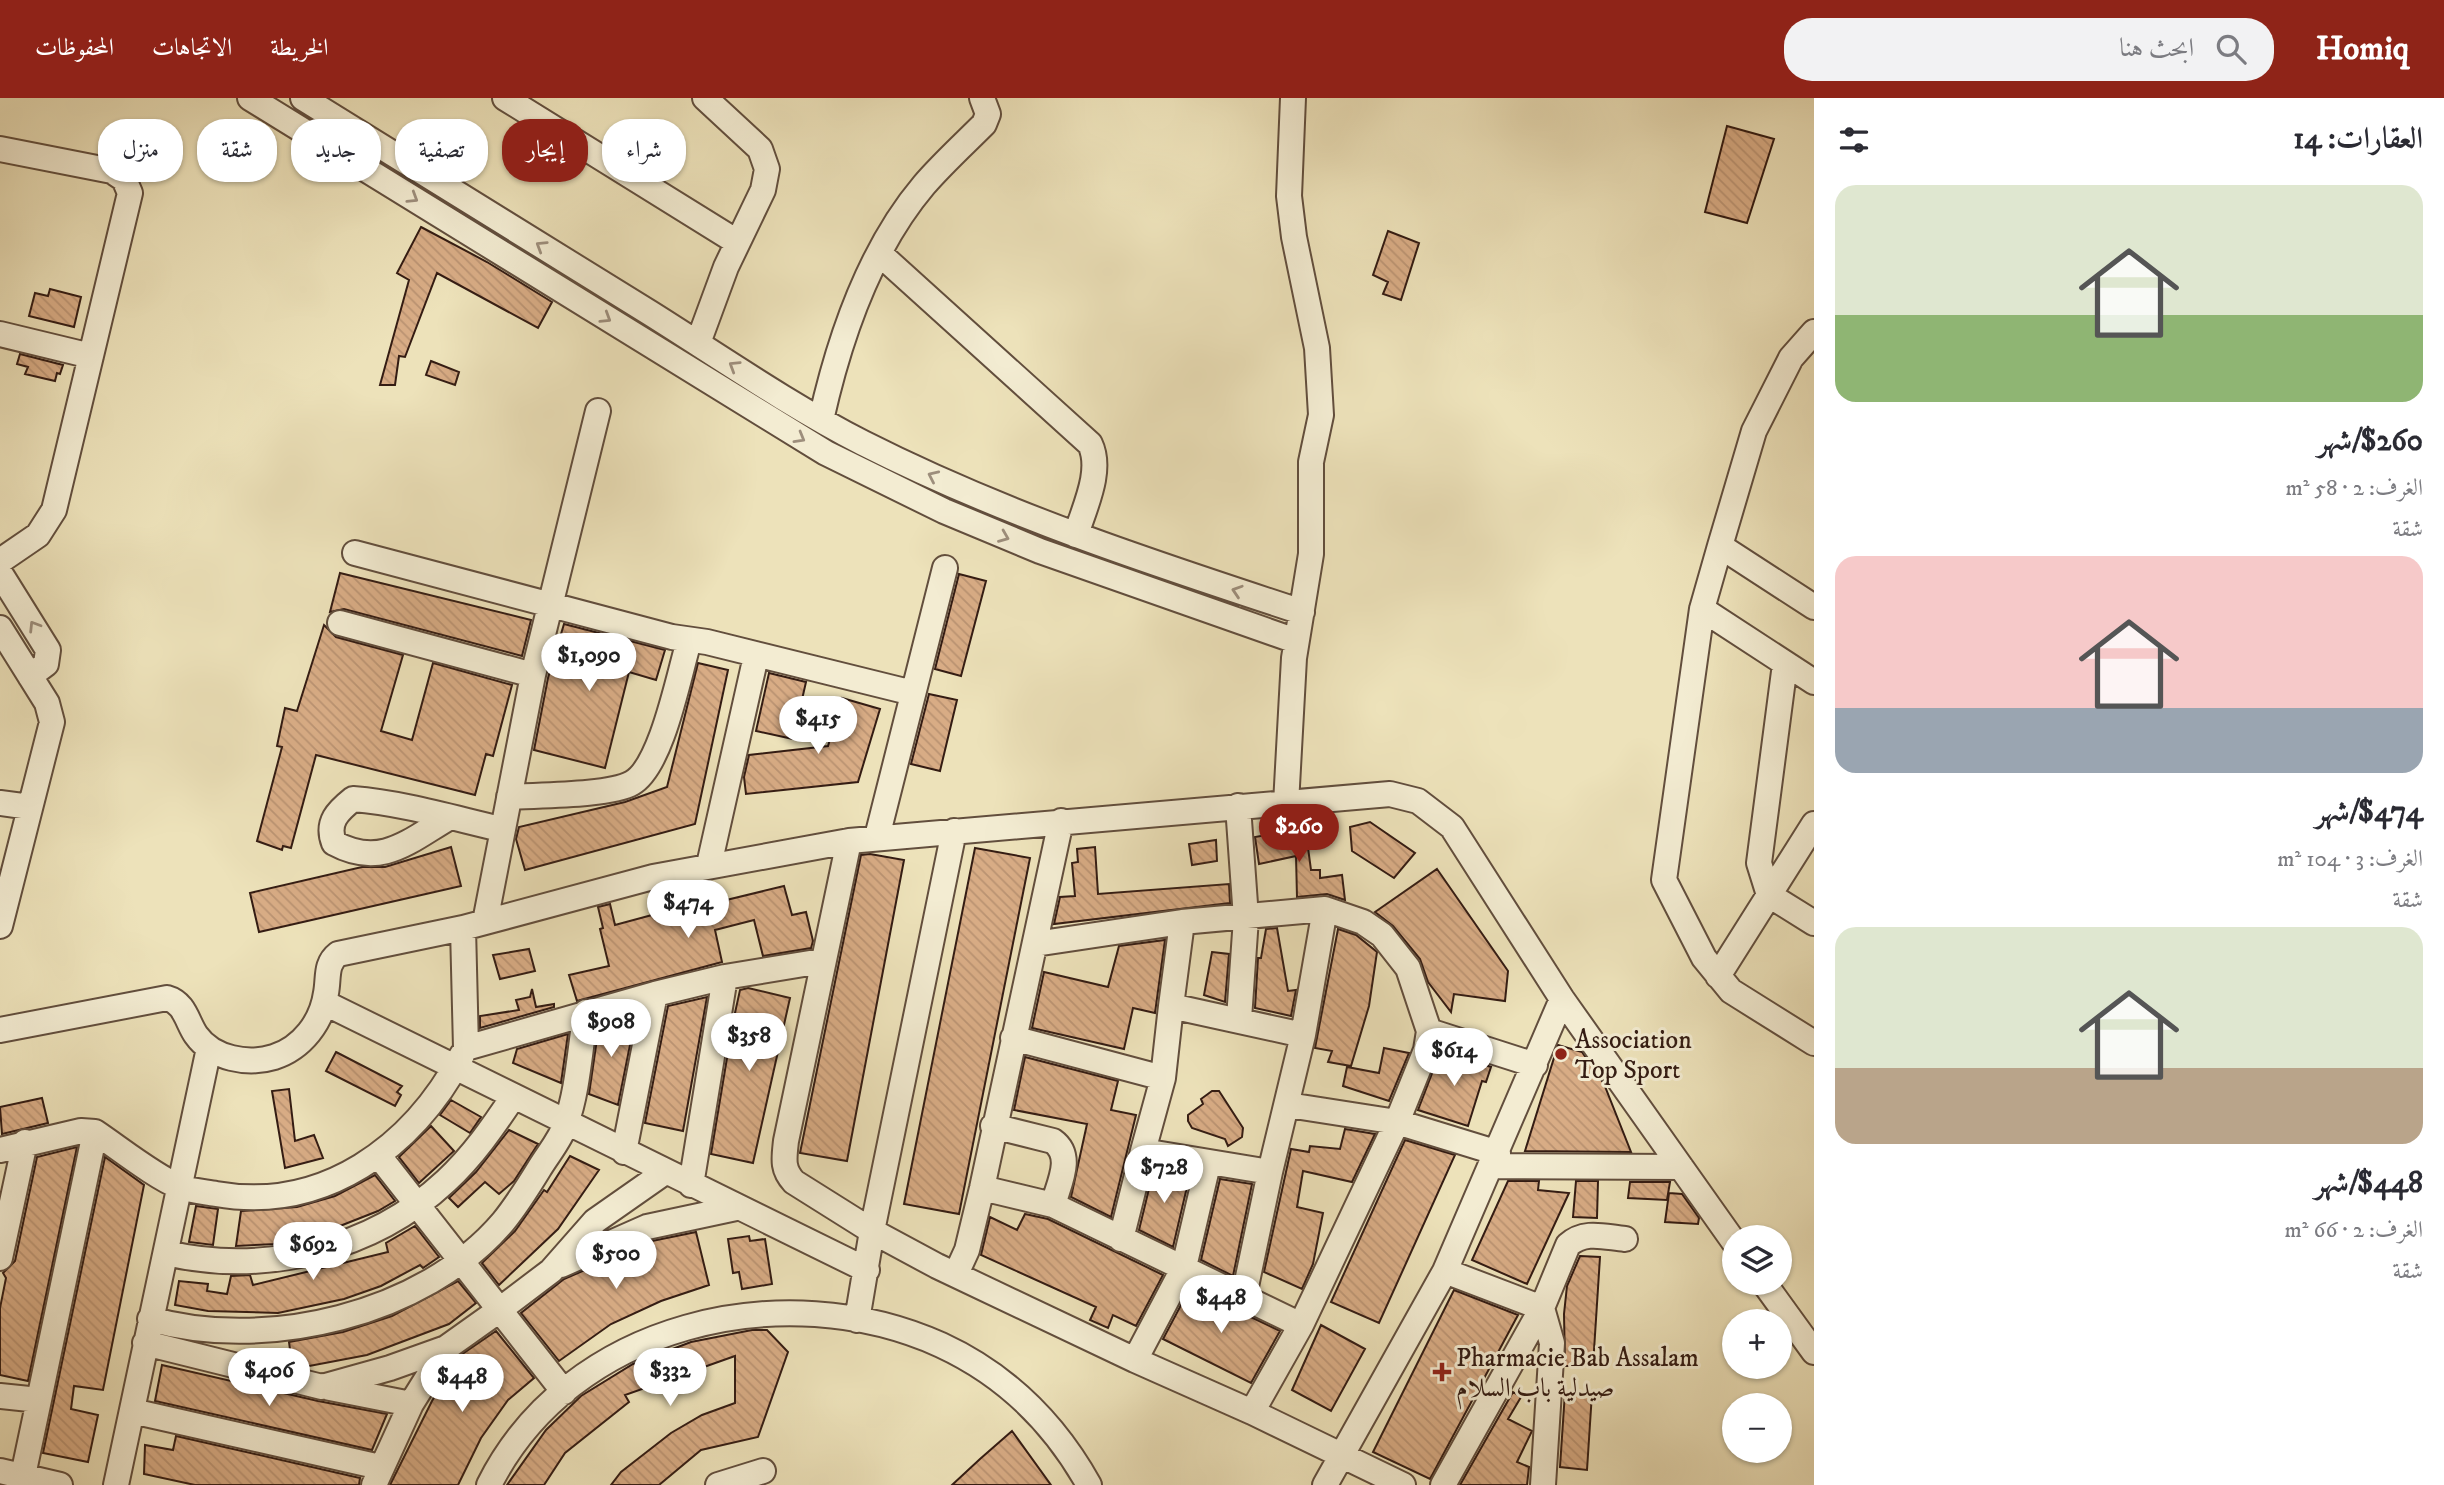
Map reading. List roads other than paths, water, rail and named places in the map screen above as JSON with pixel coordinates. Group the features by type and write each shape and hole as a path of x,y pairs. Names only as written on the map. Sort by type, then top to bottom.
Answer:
{"street":[{"path":"250,98 827,453 932,505 1028,546 1296,641"},
{"path":"303,98 821,420 946,482 1076,535 1143,561 1302,612"},
{"path":"505,98 737,242"},
{"path":"698,343 737,242 766,180 765,158 753,141 705,98"},
{"path":"821,420 850,320 880,254 923,186 984,124 988,114 982,98"},
{"path":"1286,804 1296,641 1310,572 1311,462 1321,415 1317,348 1294,237 1289,196 1293,98"},
{"path":"0,149 111,171 128,186 129,200 50,519 38,535 0,561"},
{"path":"880,254 1090,444 1094,453 1094,471 1076,535"},
{"path":"1814,332 1791,358 1754,431 1702,609 1664,880 1704,958 1731,991 1814,1043"},
{"path":"0,334 91,356"},
{"path":"0,1150 81,1131 95,1132 180,1187 234,1197 289,1194 350,1175 379,1156 409,1130 460,1059 474,925 509,797 533,675 598,411"},
{"path":"1720,546 1814,607"},
{"path":"355,553 689,641 706,642 913,693"},
{"path":"877,837 945,568"},
{"path":"0,573 48,650 46,664 30,676"},
{"path":"1702,609 1814,682"},
{"path":"340,623 533,675"},
{"path":"0,628 47,703 52,722 0,926"},
{"path":"509,797 608,789 631,783 645,771 657,748 689,641"},
{"path":"709,865 755,656"},
{"path":"1786,664 1759,863 1769,895 1814,923"},
{"path":"0,1030 167,998 178,1003 197,1037 209,1048 247,1060 273,1058 306,1037 325,1003 328,968 338,954 474,925 709,865 877,837 1286,804 1376,794 1404,797 1431,808 1457,833 1562,999 1722,1225"},
{"path":"0,803 30,807"},
{"path":"1238,806 1245,918 1239,1019"},
{"path":"450,817 501,829"},
{"path":"956,1273 967,1250 982,1188 993,1126 1061,821"},
{"path":"1718,976 1814,824"},
{"path":"857,1320 872,1231 954,831"},
{"path":"849,841 822,961 783,1161 786,1173 794,1182 872,1231 1135,1360 1252,1412 1403,1485"},
{"path":"1035,944 1182,922 1325,909 1363,922 1382,935 1398,951 1408,968 1429,1031 1426,1050 1397,1122 1301,1325 1252,1412"},
{"path":"1244,1296 1270,1172 1289,1105 1325,909"},
{"path":"1121,1239 1163,1078 1182,922"},
{"path":"460,1059 586,1013 655,993 725,977 822,961"},
{"path":"691,1185 725,977"},
{"path":"624,1152 655,993"},
{"path":"1325,1485 1445,1271 1562,999"},
{"path":"325,1003 460,1059 513,1097 867,1270"},
{"path":"1171,1006 1303,1035"},
{"path":"150,1319 201,1329 272,1331 305,1325 352,1314 397,1297 459,1260 502,1223 524,1195 566,1124 586,1013"},
{"path":"1429,1031 1535,1065"},
{"path":"1013,1038 1163,1078"},
{"path":"116,1485 209,1048"},
{"path":"166,1253 229,1261 279,1259 322,1251 369,1233 418,1204 469,1158 513,1097"},
{"path":"1289,1105 1397,1122 1495,1159 1681,1167"},
{"path":"993,1126 1053,1141 1060,1146 1064,1161 1053,1205"},
{"path":"60,1485 15,1477 39,1400 95,1132"},
{"path":"0,1258 25,1142"},
{"path":"1143,1151 1208,1164 1270,1172"},
{"path":"379,1156 564,1392"},
{"path":"1135,1360 1184,1267 1208,1164"},
{"path":"322,1387 446,1348 551,1270 595,1222 665,1172"},
{"path":"982,1188 1053,1205 1301,1325"},
{"path":"551,1270 647,1227 736,1208"},
{"path":"1443,1485 1542,1308 1569,1245 1584,1235 1625,1239"},
{"path":"1445,1271 1542,1308"},
{"path":"1773,1295 1812,1346"},
{"path":"1542,1308 1552,1343 1543,1485"},
{"path":"489,1485 520,1437 564,1392 615,1355 677,1329 756,1314 791,1313 881,1324 942,1346 1001,1381 1046,1421 1089,1485"},
{"path":"145,1343 322,1387 411,1404"},
{"path":"132,1411 377,1476 411,1404 446,1348"},
{"path":"0,1396 39,1400"},
{"path":"718,1485 763,1471"}],"place":[{"name":"Association Top Sport","path":"1561,1054"},
{"name":"Pharmacie Bab Assalam صيدلية باب السلام","path":"1442,1372"}]}
